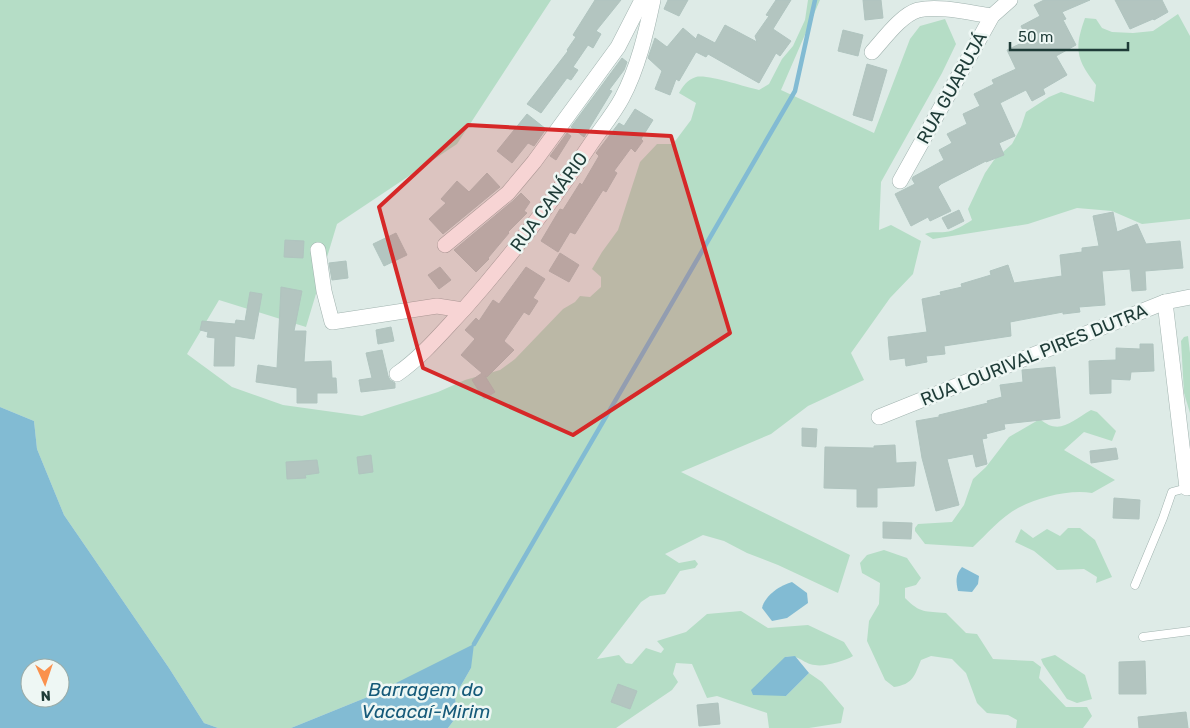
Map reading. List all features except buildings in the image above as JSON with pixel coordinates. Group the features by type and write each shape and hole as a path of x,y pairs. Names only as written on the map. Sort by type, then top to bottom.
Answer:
{"street":[{"name":"RUA CANÁRIO","path":"445,245 508,193 534,162 618,48 642,0"},
{"name":"RUA CANÁRIO","path":"397,374 431,346 499,269 558,194 622,98 642,45 653,0"},
{"name":"RUA GUARUJÁ","path":"900,181 992,16 1010,0"},
{"path":"872,52 898,22 918,10 939,9 992,16"},
{"path":"318,250 324,291 332,322 437,306 463,310"},
{"name":"RUA LOURIVAL PIRES DUTRA","path":"879,417 1165,302 1190,297"},
{"path":"1165,302 1188,488"}],"lane":[{"path":"1134,585 1164,518 1172,492 1188,488"},
{"path":"1143,637 1190,631"}],"highlighted area":[{"path":"468,125 671,136 730,333 573,435 423,368 379,207"}],"green space":[{"path":"0,0 551,0 457,144 337,224 306,327 219,300 187,354 232,387 283,405 362,416 438,392 465,380 500,370 515,359 563,309 575,302 580,296 590,297 601,287 601,277 592,269 618,230 640,162 657,144 673,144 691,120 696,103 679,93 690,80 696,77 709,77 759,90 769,84 782,59 793,46 805,20 808,0 820,0 781,90 874,133 910,39 920,26 945,19 956,44 942,73 881,182 879,230 891,225 921,241 913,274 890,298 851,353 864,380 808,406 771,434 681,472 850,555 838,593 724,541 703,535 665,554 679,563 695,560 698,564 695,568 680,571 665,594 650,596 641,602 597,659 619,655 626,663 632,664 646,648 661,653 664,649 657,641 686,632 707,614 741,611 768,628 808,625 844,642 853,656 824,665 810,664 795,657 785,657 786,696 809,673 822,682 844,708 841,723 809,728 769,728 767,713 717,696 707,698 692,664 676,663 673,674 678,682 672,690 616,728 448,728 457,716 455,696 471,668 370,696 291,728 218,728 204,723 169,668 64,515 37,449 34,421 0,407"},
{"path":"1178,14 1190,36 1190,219 1142,224 1112,211 1077,208 1028,224 933,239 925,234 945,232 959,228 972,220 968,209 985,173 994,160 1012,144 1026,112 1049,97 1061,92 1094,102 1096,85 1084,68 1078,46 1085,18 1096,19 1102,28 1112,32 1133,33 1153,31"},
{"path":"1188,336 1190,353 1190,413 1184,393 1181,341 1184,337"},
{"path":"1091,410 1097,412 1116,431 1112,441 1084,432 1064,450 1115,480 1092,493 1065,493 1028,503 1007,515 973,547 925,544 915,531 918,524 952,522 964,505 973,479 986,467 1009,437 1040,419 1047,424 1059,427 1072,422"},
{"path":"1068,528 1080,528 1095,540 1112,577 1096,583 1097,577 1084,569 1057,570 1034,551 1015,542 1021,529 1033,538 1047,529 1060,536"},
{"path":"884,550 907,558 921,578 916,585 905,588 905,598 910,603 924,611 946,613 966,633 977,634 993,659 1033,661 1041,667 1039,678 1066,707 1087,707 1092,716 1083,728 1016,728 1017,720 1008,715 987,713 977,703 966,673 952,659 931,656 921,660 912,679 900,686 894,687 885,680 867,641 869,621 879,604 880,583 862,573 860,563 867,555"},
{"path":"1055,655 1085,675 1092,699 1077,703 1067,699 1041,659"}],"water":[{"path":"0,407 34,421 37,449 64,515 169,668 204,723 218,728 0,728"},
{"path":"962,567 979,576 978,584 972,592 958,591 958,573"},
{"path":"792,582 807,593 808,603 787,618 772,621 762,608 766,599 774,591"},
{"name":"Barragem do Vacacaí-Mirim","path":"474,644 471,668 455,696 457,716 448,728 291,728 370,696"},
{"path":"795,656 809,673 786,696 753,695 751,690 785,657"}],"waterway":[{"path":"474,644 795,91 815,0"}]}
